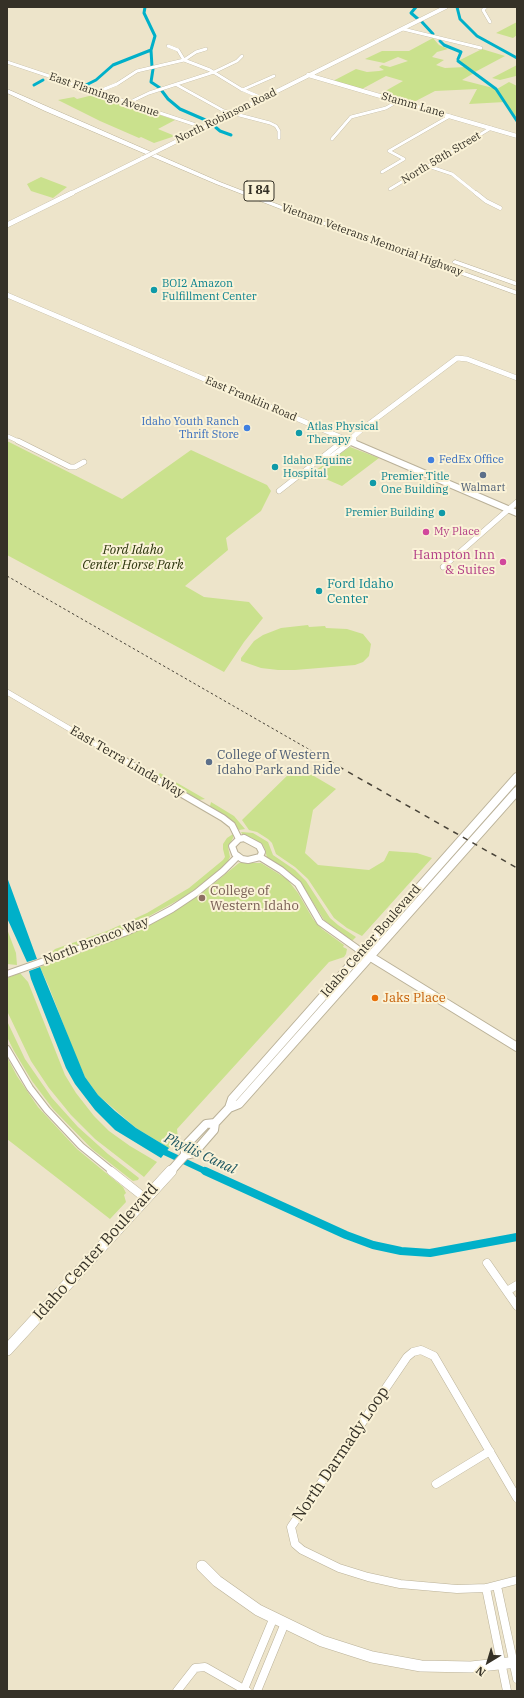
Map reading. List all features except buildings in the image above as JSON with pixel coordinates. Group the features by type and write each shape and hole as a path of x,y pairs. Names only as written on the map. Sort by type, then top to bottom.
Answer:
{"highway":[{"name":"Vietnam Veterans Memorial Highway","path":"7,84 185,162 345,223"},
{"name":"Vietnam Veterans Memorial Highway","path":"7,91 232,188 293,212 517,292"},
{"name":"Vietnam Veterans Memorial Highway","path":"450,260 517,284"}],"street":[{"name":"North Robinson Road","path":"7,225 446,7"},
{"path":"486,7 483,10 490,22"},
{"path":"402,29 481,48"},
{"path":"168,46 178,50 184,60 214,72 242,90 262,98"},
{"path":"97,92 117,84 137,71 184,60 196,52 206,49"},
{"path":"128,103 149,93 214,72 237,61 242,56"},
{"name":"East Flamingo Avenue","path":"7,62 202,127"},
{"name":"Stamm Lane","path":"308,75 517,136"},
{"path":"242,90 274,76"},
{"path":"177,85 210,104 231,113 270,123 276,126 279,131 279,138"},
{"path":"332,139 352,117 386,108 398,101"},
{"path":"382,172 404,159 389,151 450,116"},
{"name":"North 58th Street","path":"390,188 491,128"},
{"path":"428,166 452,174 486,201 500,208"},
{"name":"East Franklin Road","path":"7,295 350,439 517,513"},
{"path":"279,491 324,458 331,457 350,439 454,360 460,358 467,359 517,378"},
{"path":"7,436 70,467 75,467 84,462"},
{"path":"443,567 517,502"},
{"name":"East Terra Linda Way","path":"7,692 223,818 232,825 239,839"},
{"name":"Idaho Center Boulevard","path":"230,1108 232,1099 517,777"},
{"name":"Idaho Center Boulevard","path":"7,1350 176,1164 185,1155 194,1153 214,1130 215,1123 230,1108 239,1104 517,791"},
{"path":"260,857 262,852 259,846 250,840 239,839 232,846 235,854 238,856 248,860 260,857 298,884 320,922 362,952 517,1047"},
{"name":"North Bronco Way","path":"7,974 124,933 172,909 215,878 238,856"},
{"path":"7,1049 30,1088 66,1131 81,1146 145,1198"},
{"path":"487,1263 517,1306"},
{"path":"506,1291 517,1285"},
{"name":"North Darmady Loop","path":"517,1498 434,1356 421,1350 413,1352 407,1357 291,1526 295,1544 302,1550 339,1568 368,1577 400,1584 457,1588 486,1588 517,1580"},
{"path":"436,1484 490,1451"},
{"path":"202,1566 217,1581 258,1610 322,1641 372,1657 421,1666 471,1667 511,1663"},
{"path":"497,1586 511,1663 507,1691"},
{"path":"486,1588 517,1679"},
{"path":"177,1691 195,1668 205,1667 246,1690 279,1620"},
{"path":"257,1691 279,1620"}],"green space":[{"path":"517,22 517,35 513,38 496,33"},
{"path":"433,38 439,45 448,49 437,52 432,57 444,60 436,65 445,68 466,67 474,73 462,80 497,89 509,82 517,86 517,119 505,102 469,104 477,89 435,91 412,103 380,94 403,81 386,76 362,89 333,81 356,69 367,72 379,71 384,70 379,67 382,65 390,67 408,61 398,57 384,63 365,59 382,51 409,51"},
{"path":"482,49 505,56 475,72 458,61"},
{"path":"517,65 516,76 500,80 492,78"},
{"path":"97,94 175,120 158,129 175,136 154,143 100,121 58,100 74,97 77,99"},
{"path":"41,177 67,187 53,198 31,191 27,184"},
{"name":"Ford Idaho Center Horse Park","path":"7,441 122,499 191,450 267,485 271,491 261,511 226,538 228,550 185,586 204,597 249,602 263,618 244,642 224,672 7,555"},
{"path":"350,447 379,458 342,486 314,474 313,472"},
{"path":"308,625 309,627 325,626 326,628 347,629 363,634 371,644 369,656 363,662 355,665 295,670 261,668 241,661 241,658 254,641 263,635 281,628"},
{"path":"297,766 336,789 313,810 305,853 318,865 369,870 384,861 389,851 417,853 432,858 362,936 347,928 334,918 308,879 295,867 276,854 272,843 268,839 257,832 249,830 242,820"},
{"path":"160,773 205,799 199,800 160,777 158,775"},
{"path":"211,802 234,816 245,829 239,830 230,819 210,806"},
{"path":"241,832 253,833 268,842 273,855 295,870 306,881 330,918 356,937 352,941 324,920 301,883 290,873 267,858 263,845 252,838 243,835"},
{"path":"233,834 233,838 228,847 230,857 227,863 213,876 184,897 131,926 46,958 55,949 107,931 147,913 189,888 223,860 225,857 223,844 227,838"},
{"path":"239,863 261,863 287,879 298,893 313,919 322,929 344,945 343,947 347,949 346,954 344,957 329,962 177,1129 178,1139 169,1148 136,1128 98,1095 85,1077 40,967 112,941 161,919 202,893"},
{"path":"7,929 16,953 17,965 7,964"},
{"path":"20,973 28,982 65,1075 76,1093 94,1116 109,1131 130,1146 157,1162 144,1177 95,1139 71,1115 49,1088 31,1061 7,1011 7,978"},
{"path":"7,1021 25,1059 52,1098 78,1127 108,1154 139,1178 138,1180 133,1181 92,1149 53,1109 32,1081 14,1051 7,1037"},
{"path":"7,1057 17,1076 38,1107 77,1149 123,1187 126,1193 124,1195 126,1202 110,1219 7,1139"}],"water":[{"path":"7,877 37,959 27,962 7,918"},
{"path":"40,967 85,1077 98,1095 115,1111 136,1128 169,1148 161,1158 115,1130 95,1110 75,1084 66,1068 31,979 29,971"}],"waterway":[{"path":"145,7 144,13 155,36 151,50"},
{"path":"416,7 411,13 418,19"},
{"path":"457,7 460,19 477,36 517,58"},
{"path":"422,22 433,34"},
{"path":"440,41 444,45 461,52 458,59"},
{"path":"88,86 86,85 96,80 113,65 151,50"},
{"path":"151,50 152,67"},
{"path":"458,61 496,89 517,121"},
{"path":"153,69 151,82 160,88"},
{"path":"34,85 43,80"},
{"path":"162,91 168,99 180,109 210,122"},
{"path":"213,125 220,131 231,135"},
{"name":"Phyllis Canal","path":"158,1149 207,1172"},
{"name":"Phyllis Canal","path":"205,1171 346,1235 373,1245 401,1251 430,1253 517,1237"}],"railway":[{"path":"7,576 331,762"},
{"path":"329,761 517,868"}],"place":[{"name":"BOI2 Amazon Fulfillment Center","path":"154,290"},
{"name":"Idaho Youth Ranch Thrift Store","path":"247,428"},
{"name":"Atlas Physical Therapy","path":"299,433"},
{"name":"FedEx Office","path":"431,460"},
{"name":"Idaho Equine Hospital","path":"275,467"},
{"name":"Walmart","path":"483,475"},
{"name":"Premier Title One Building","path":"373,483"},
{"name":"Premier Building","path":"442,513"},
{"name":"My Place","path":"426,532"},
{"name":"Hampton Inn & Suites","path":"503,562"},
{"name":"Ford Idaho Center","path":"319,591"},
{"name":"College of Western Idaho Park and Ride","path":"209,762"},
{"name":"College of Western Idaho","path":"202,898"},
{"name":"Jaks Place","path":"375,998"}]}
